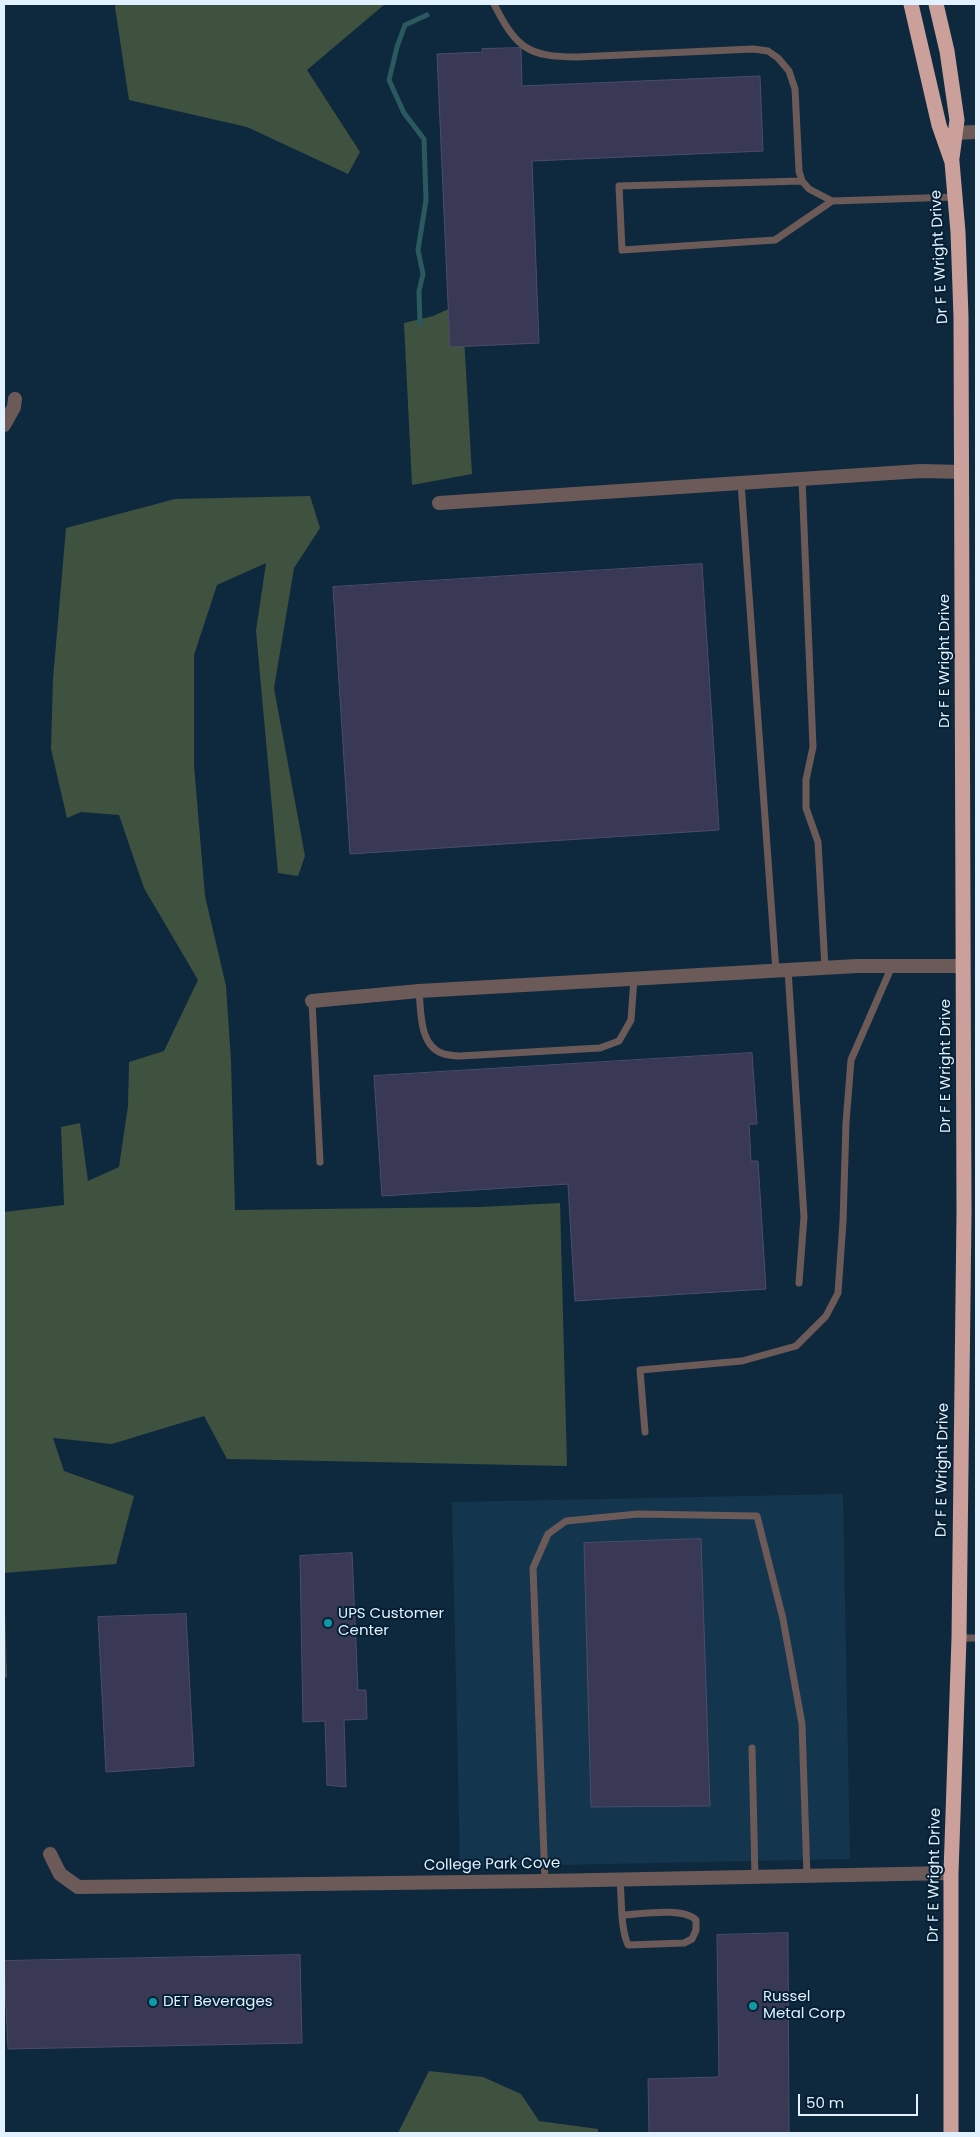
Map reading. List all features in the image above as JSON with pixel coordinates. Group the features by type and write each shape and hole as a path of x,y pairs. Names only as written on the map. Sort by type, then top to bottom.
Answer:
{"highway":[{"name":"Dr F E Wright Drive","path":"911,4 939,125 952,162 961,317 964,966 970,1213 951,1873 951,2133"},
{"path":"936,4 947,51 956,112 952,162"}],"street":[{"path":"955,133 976,132"},
{"path":"4,425 14,407 15,399"},
{"path":"439,504 921,471 962,472"},
{"path":"312,1001 419,991 825,968 964,966"},
{"name":"College Park Cove","path":"50,1854 60,1874 78,1886 620,1880 951,1873"}],"lane":[{"path":"494,4 513,36 524,48 538,54 556,57 578,57 753,49 768,51 778,58 789,71 795,89 796,146 799,171 802,181 809,189 832,201 955,197"},
{"path":"802,181 619,186 622,250 775,240 832,201"},
{"path":"802,479 813,747 806,780 806,808 818,842 825,968"},
{"path":"741,483 804,1217 799,1284"},
{"path":"645,1432 640,1370 742,1361 796,1346 826,1316 830,1309 838,1293 851,1060 892,966"},
{"path":"419,991 423,1030 431,1046 442,1054 460,1056 479,1055 600,1048 619,1041 631,1020 634,979"},
{"path":"312,1001 320,1162"},
{"path":"545,1881 533,1568 548,1534 566,1521 638,1514 757,1516 783,1619 802,1724 807,1876"},
{"path":"959,1638 976,1638"},
{"path":"752,1748 755,1877"},
{"path":"620,1880 623,1915 625,1938 628,1945 684,1943 692,1939 696,1930 696,1920 691,1915 674,1913 623,1915"}],"shaded area":[{"path":"843,1494 850,1859 460,1867 452,1502"}],"green space":[{"path":"116,4 385,4 307,70 360,152 348,174 247,127 129,100"},
{"path":"462,303 472,474 412,485 404,323 433,316"},
{"path":"310,496 320,528 294,568 274,688 305,856 298,876 278,873 256,631 266,563 217,585 194,655 194,765 205,896 226,986 231,1061 235,1210 481,1207 560,1203 567,1466 227,1459 204,1416 112,1444 53,1438 64,1471 134,1496 116,1564 4,1573 4,1212 64,1205 61,1127 80,1123 88,1181 119,1167 128,1106 129,1062 164,1051 198,980 144,888 119,815 81,812 67,818 51,749 53,679 66,528 175,499"},
{"path":"4,1573 7,1678 4,1677"},
{"path":"429,2071 483,2077 521,2094 539,2121 598,2129 598,2133 398,2133"}],"building":[{"path":"521,48 522,86 760,76 763,151 532,161 539,343 450,347 437,54 483,52 482,49"},
{"path":"702,564 719,830 350,854 333,587"},
{"path":"752,1053 757,1124 749,1124 751,1161 758,1161 766,1289 575,1301 568,1184 382,1196 374,1076"},
{"path":"701,1539 710,1806 591,1807 584,1543"},
{"name":"UPS Customer Center","path":"352,1553 358,1690 366,1690 367,1719 344,1720 346,1787 327,1785 325,1721 303,1722 300,1556"},
{"path":"186,1614 194,1766 106,1772 98,1617"},
{"name":"Russel Metal Corp","path":"788,1933 789,2133 649,2133 648,2079 719,2077 717,1935"},
{"name":"DET Beverages","path":"300,1955 302,2043 8,2049 4,1961"}],"waterway":[{"path":"420,324 419,291 423,274 418,250 426,200 424,139 404,113 389,80 397,47 405,25 427,15"}],"place":[{"name":"UPS Customer Center","path":"328,1623"},
{"name":"DET Beverages","path":"153,2002"},
{"name":"Russel Metal Corp","path":"753,2006"}]}
